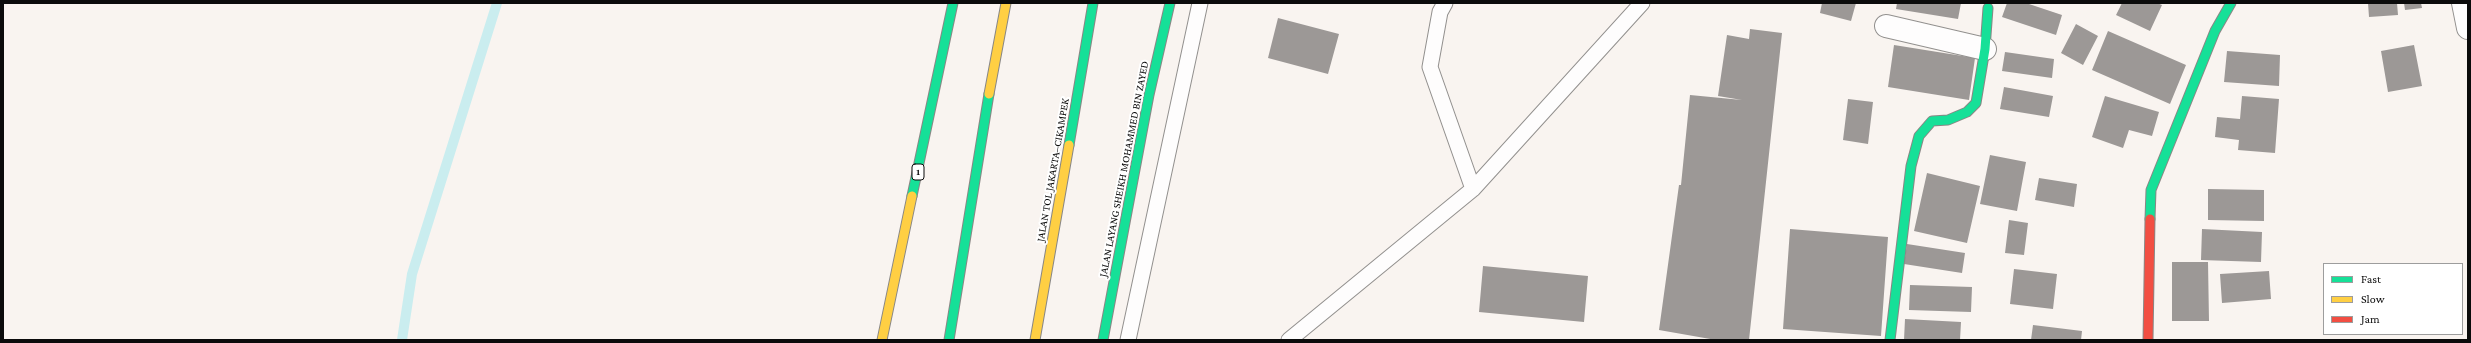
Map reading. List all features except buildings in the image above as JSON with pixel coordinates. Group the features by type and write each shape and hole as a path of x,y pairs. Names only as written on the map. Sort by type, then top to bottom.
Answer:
{"main road":[{"name":"1","path":"882,340 953,3"},
{"path":"949,340 980,133 1006,3"},
{"name":"JALAN TOL JAKARTA–CIKAMPEK","path":"1035,340 1093,3"},
{"name":"JALAN LAYANG SHEIKH MOHAMMED BIN ZAYED","path":"1103,340 1149,96 1170,3"},
{"path":"2148,340 2151,190 2215,31 2231,3"},
{"path":"1890,340 1911,166 1919,136 1932,122 1948,120 1967,112 1976,103 1985,49 1988,8"}],"street":[{"path":"2463,3 2468,28"},
{"path":"1886,26 1985,49"}],"lane":[{"path":"1128,340 1200,3"},
{"path":"1445,3 1440,12 1430,67 1472,189"},
{"path":"1289,340 1472,189 1642,3"}],"waterway":[{"path":"402,340 412,274 497,3"}],"traffic: fast":[{"path":"912,196 953,3"},
{"path":"1069,145 1093,3"},
{"path":"1103,340 1149,95 1170,3"},
{"path":"2150,219 2151,190 2215,31 2231,3"},
{"path":"1890,340 1911,166 1919,136 1932,121 1948,120 1967,112 1976,103 1985,49 1988,8"},
{"path":"949,340 989,94"}],"traffic: slow":[{"path":"989,94 1006,3"},
{"path":"1035,340 1069,145"},
{"path":"882,340 912,196"}],"traffic: jam":[{"path":"2148,340 2150,219"}]}
